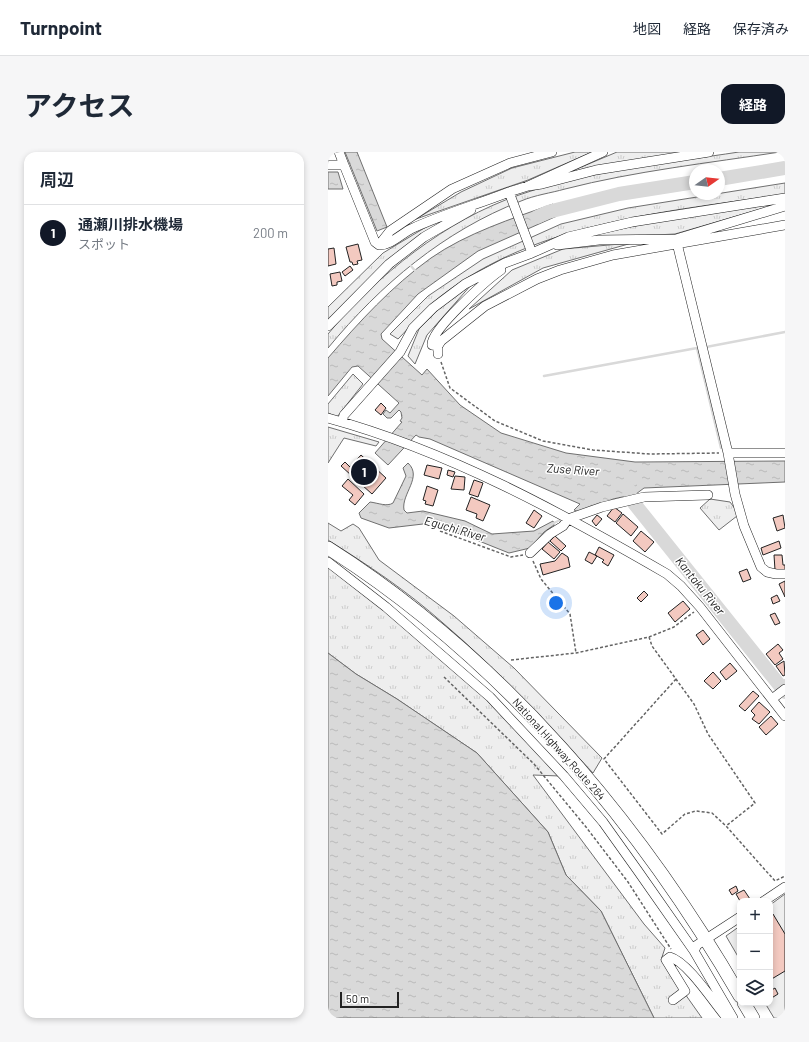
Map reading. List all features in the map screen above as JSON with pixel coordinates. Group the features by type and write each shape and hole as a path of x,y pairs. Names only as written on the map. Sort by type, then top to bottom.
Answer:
{"highway":[{"name":"National Highway Route 264","path":"328,548 369,574 431,622 512,696 554,740 610,804 651,857 707,939 737,991"},
{"path":"746,1006 753,1018"}],"street":[{"path":"339,152 375,242 378,245"},
{"path":"378,245 390,231 452,189 510,163 552,152"},
{"path":"378,245 388,243 404,232 433,218 510,194 603,152"},
{"path":"528,186 542,184 596,170 709,152"},
{"path":"328,165 344,165"},
{"path":"510,194 532,251"},
{"path":"785,198 632,222 568,237 552,245 532,251 494,274 462,303 433,337 432,345 438,350 441,341 485,306 537,279 560,270 613,255 676,241 785,225"},
{"path":"328,326 389,264 418,241 488,200"},
{"path":"552,245 599,240 676,241 785,206"},
{"path":"676,241 744,526 761,567 767,572 785,574"},
{"path":"335,420 344,415 400,352 414,328 433,308 465,284 505,263 515,260"},
{"path":"335,420 409,445 472,469 564,517 667,574 681,586 778,694 785,716"},
{"path":"728,454 785,453"},
{"path":"564,517 644,497 708,495"},
{"path":"530,553 550,534 564,526 564,517"},
{"path":"328,562 386,607 490,697 564,776 603,822 694,951 733,1018"},
{"path":"768,898 785,887"},
{"path":"694,951 697,945 737,919"},
{"path":"673,1000 685,991 666,960 670,957 676,958 687,969 727,1018"}],"path":[{"path":"438,350 450,388 495,421 543,441 593,450 650,454 728,454"},
{"path":"440,531 511,558 530,553 541,578 570,614 576,653"},
{"path":"511,660 576,653 649,637 674,627 700,608"},
{"path":"649,637 652,646 694,704 708,734 754,803 726,826"},
{"path":"444,677 534,764 586,827 628,882 671,947 670,957"},
{"path":"676,679 604,759 662,834 685,814 696,811 712,813 726,826 775,881 785,876"}],"green space":[{"path":"575,152 592,152 528,180 416,219 461,192 512,168"},
{"path":"617,152 689,152 553,179"},
{"path":"739,152 780,152 699,164 689,164 689,165 618,177 532,197 493,213 440,244 392,281 348,325 328,348 328,334 368,291 414,252 439,234 465,219 519,195 545,187 600,174"},
{"path":"785,183 785,194 650,214 562,236 519,251 479,271 441,296 424,311 398,339 390,334 428,296 483,259 561,224 628,208 689,198 689,200 725,200 725,193"},
{"path":"785,202 675,234 576,239 644,224"},
{"path":"451,218 328,321 328,307 383,253 431,224"},
{"path":"632,243 543,268 469,309 512,270 563,249"},
{"path":"472,284 427,335 415,364 408,356 419,329 439,309"},
{"path":"353,374 363,384 337,417 328,413 328,404"},
{"path":"328,427 379,442 376,446 344,438 328,463"},
{"path":"710,499 730,502 736,510 737,516 719,530 700,508"},
{"path":"328,523 341,531 353,524 359,528 379,560 454,616 514,668 602,758 593,773 520,696 463,641 429,611 401,589 328,540"},
{"path":"328,566 385,609 488,699 560,776 533,775 644,924 665,948 661,960 702,1018 654,1018 601,911 566,875 548,832 477,753 397,699 356,674 328,653"},
{"path":"785,894 785,1018 774,1018 767,1006 773,1006 773,903"},
{"path":"737,928 737,955 726,936"}],"water":[{"path":"345,152 357,152 387,227 377,231"},
{"path":"328,172 338,172 343,189 328,189"},
{"name":"Zuse River","path":"553,204 557,216 478,251 418,294 381,334 382,339 422,375 427,369 460,405 501,433 566,453 635,462 785,461 785,482 644,488 636,494 613,499 583,514 574,510 580,504 430,439 416,435 388,465 375,453 402,422 400,421 402,418 399,410 391,418 387,418 383,414 386,410 390,413 399,403 358,366 352,367 328,396 328,358 389,292 431,258 474,234"},
{"path":"408,463 412,468 413,480 405,498 404,510 407,513 423,511 465,521 492,534 534,531 553,521 554,525 544,532 530,548 509,553 464,535 423,524 389,528 361,518 359,513 370,502 385,505 393,503 406,476 403,468"},
{"path":"328,653 356,674 397,699 477,753 548,832 566,875 601,911 654,1018 328,1018"}],"building":[{"path":"358,244 362,260 357,261 358,264 353,265 352,262 350,262 346,247"},
{"path":"334,248 336,264 328,266 328,249"},
{"path":"350,266 353,270 345,276 342,272"},
{"path":"340,272 342,281 337,282 337,285 332,286 330,274"},
{"path":"381,403 386,408 381,415 375,410"},
{"path":"361,455 386,478 372,494 341,466 345,462 350,467"},
{"path":"427,465 442,468 439,479 424,475"},
{"path":"448,470 455,472 453,477 447,475"},
{"path":"455,476 465,477 464,490 451,489"},
{"path":"348,479 364,494 355,505 349,500 353,495 342,486"},
{"path":"474,480 483,483 478,497 469,494"},
{"path":"427,486 438,490 433,506 425,504 426,501 423,500"},
{"path":"471,497 490,505 483,521 476,518 477,514 466,510"},
{"path":"614,507 622,513 615,522 607,516"},
{"path":"534,510 542,516 534,528 526,523"},
{"path":"623,514 638,527 631,536 616,523"},
{"path":"597,515 602,519 596,526 592,521"},
{"path":"783,515 785,528 777,531 773,518"},
{"path":"641,531 654,542 645,552 633,541"},
{"path":"555,536 566,546 561,551 550,541"},
{"path":"779,541 781,548 763,555 761,548"},
{"path":"548,542 560,552 554,559 542,549"},
{"path":"599,547 614,555 608,566 602,562 604,560 595,555"},
{"path":"589,552 597,556 592,564 585,560"},
{"path":"562,553 568,557 570,567 543,575 540,564 555,561"},
{"path":"774,555 782,555 785,570 775,570"},
{"path":"747,569 751,579 743,582 739,572"},
{"path":"785,581 785,597 779,584"},
{"path":"644,591 648,595 641,602 637,598"},
{"path":"777,595 780,601 773,604 771,598"},
{"path":"683,601 690,609 675,622 668,613"},
{"path":"775,613 780,623 775,625 770,615"},
{"path":"703,630 710,639 703,645 696,635"},
{"path":"778,644 783,650 779,653 783,659 775,665 766,654"},
{"path":"784,661 785,675 783,676 776,666"},
{"path":"730,663 737,671 726,680 720,672"},
{"path":"713,672 721,681 713,689 704,681"},
{"path":"753,691 759,696 745,711 739,706"},
{"path":"759,702 770,712 759,724 752,719 755,715 751,711"},
{"path":"771,716 778,724 766,735 759,727"},
{"path":"736,886 738,891 732,895 729,890"},
{"path":"744,890 749,898 738,898 736,894"},
{"path":"773,914 785,934 785,971 773,978"},
{"path":"775,988 778,994 773,997 773,989"}],"waterway":[{"path":"725,178 785,168"},
{"path":"537,217 548,212 619,194 689,183"},
{"path":"411,266 417,273"},
{"path":"706,347 785,332"},
{"path":"544,376 697,348 721,448"},
{"name":"Kantaku River","path":"628,488 633,502 785,692"},
{"name":"Eguchi River","path":"552,524 562,519"},
{"name":"Kantaku River","path":"779,684 785,680"}],"place":[{"name":"通瀬川排水機場","path":"364,472"}]}
